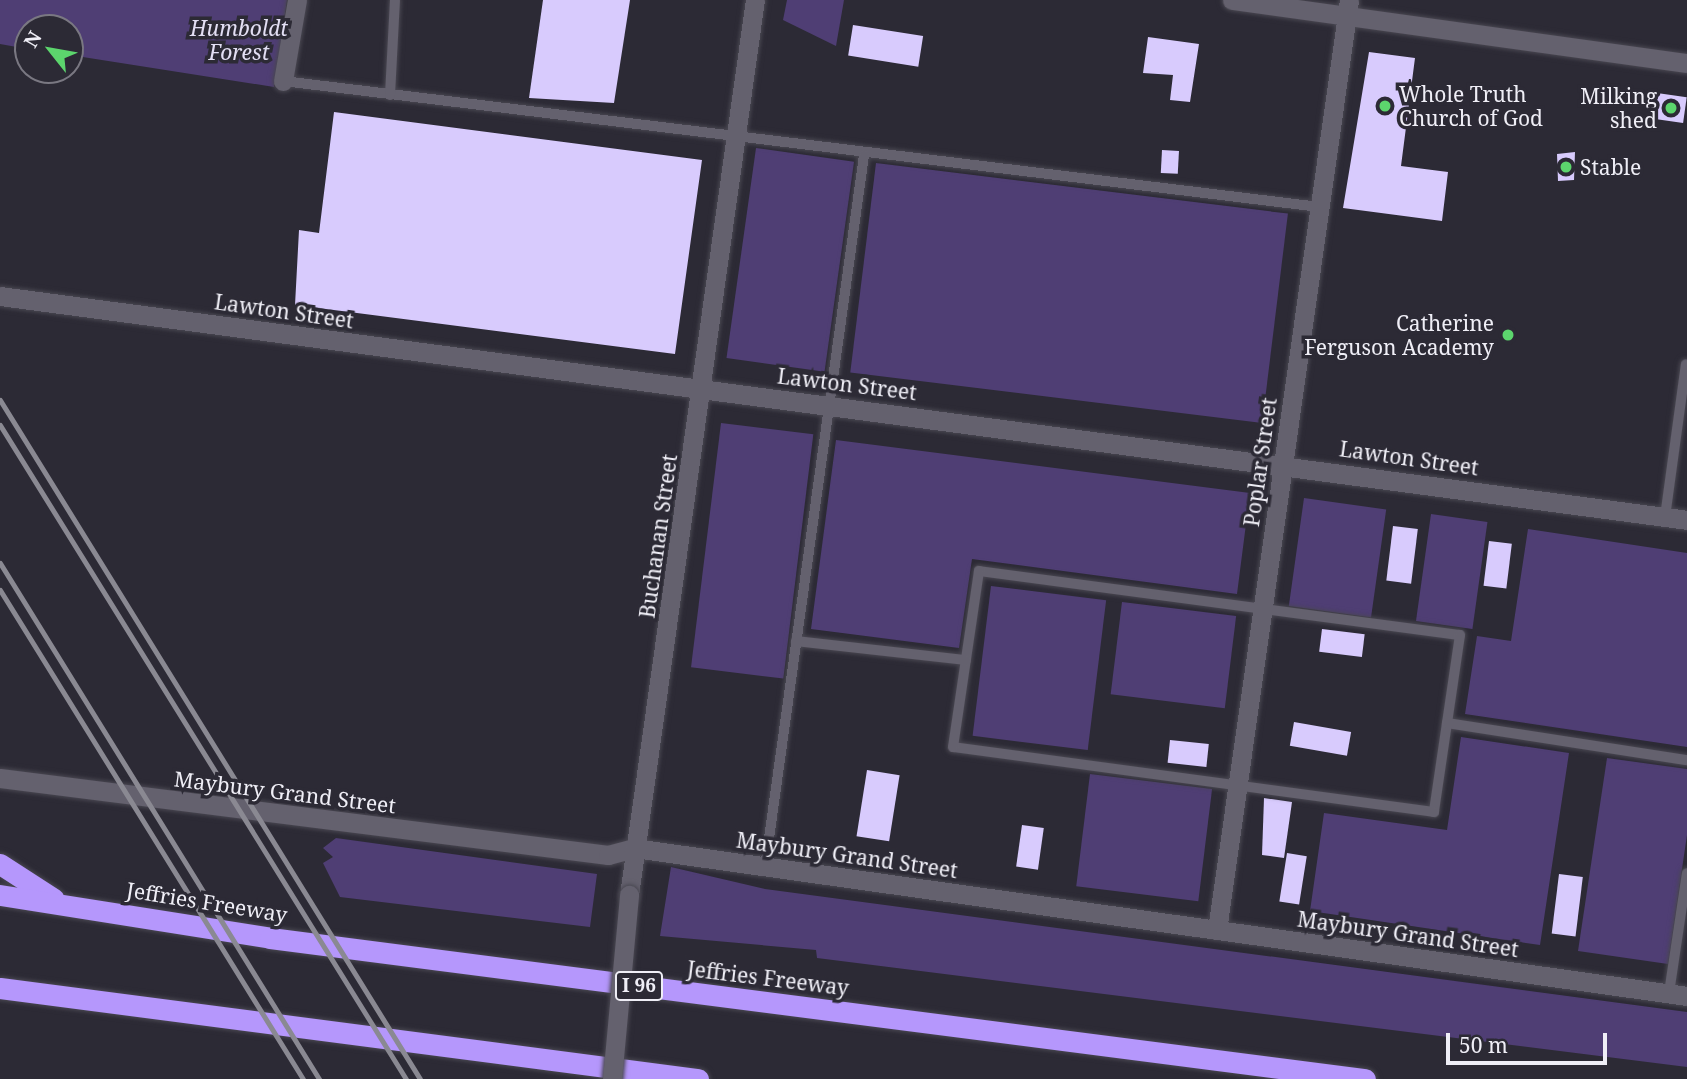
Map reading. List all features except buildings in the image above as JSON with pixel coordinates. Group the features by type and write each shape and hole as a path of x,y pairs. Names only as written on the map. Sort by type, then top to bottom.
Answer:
{"highway":[{"path":"0,864 59,902"},
{"name":"Jeffries Freeway","path":"0,895 59,902 270,938 1365,1079"},
{"path":"0,988 698,1079"}],"street":[{"path":"283,81 297,0"},
{"name":"Buchanan Street","path":"612,1079 634,848 703,389 755,0"},
{"path":"1232,0 1348,8 1687,63"},
{"name":"Poplar Street","path":"1217,930 1348,8"},
{"name":"Lawton Street","path":"0,296 1283,463 1687,520"},
{"name":"Maybury Grand Street","path":"0,778 608,855 634,848 1678,995"}],"lane":[{"path":"390,95 395,0"},
{"path":"283,81 735,140 1320,207"},
{"path":"765,867 864,155"},
{"path":"1665,517 1686,364"},
{"path":"979,571 1460,635 1434,812 1237,783 953,747 966,660 979,571"},
{"path":"796,641 966,660"},
{"path":"1447,723 1687,760"},
{"path":"1678,995 1687,873"}],"green space":[{"name":"Humboldt Forest","path":"0,0 287,0 274,87 84,57 84,14 14,14 14,46 0,44"},
{"path":"787,0 844,0 836,46 783,20"},
{"path":"756,148 854,162 825,372 726,358"},
{"path":"876,163 1288,214 1262,423 850,372"},
{"path":"721,423 813,434 783,679 691,667"},
{"path":"836,440 1250,493 1237,594 972,559 959,648 811,629"},
{"path":"1304,498 1386,510 1371,617 1289,606"},
{"path":"1431,514 1487,522 1472,629 1416,621"},
{"path":"1528,529 1687,553 1687,747 1465,714 1477,636 1511,641"},
{"path":"991,586 1106,600 1088,750 973,736"},
{"path":"1122,602 1236,616 1225,708 1111,694"},
{"path":"1461,737 1569,753 1540,945 1310,911 1324,813 1447,830"},
{"path":"1607,758 1687,769 1687,835 1668,964 1578,951"},
{"path":"1090,774 1212,789 1198,901 1076,886"},
{"path":"336,838 597,874 590,927 340,897 323,863 333,857 323,848"},
{"path":"671,867 765,889 1687,1012 1687,1067 817,958 816,950 660,936"}],"railway":[{"path":"0,400 420,1079"},
{"path":"0,425 406,1079"},
{"path":"0,563 319,1079"},
{"path":"0,590 303,1079"}],"place":[{"name":"Whole Truth Church of God","path":"1385,106"},
{"name":"Milking shed","path":"1671,108"},
{"name":"Stable","path":"1566,167"},
{"name":"Catherine Ferguson Academy","path":"1508,335"}]}
